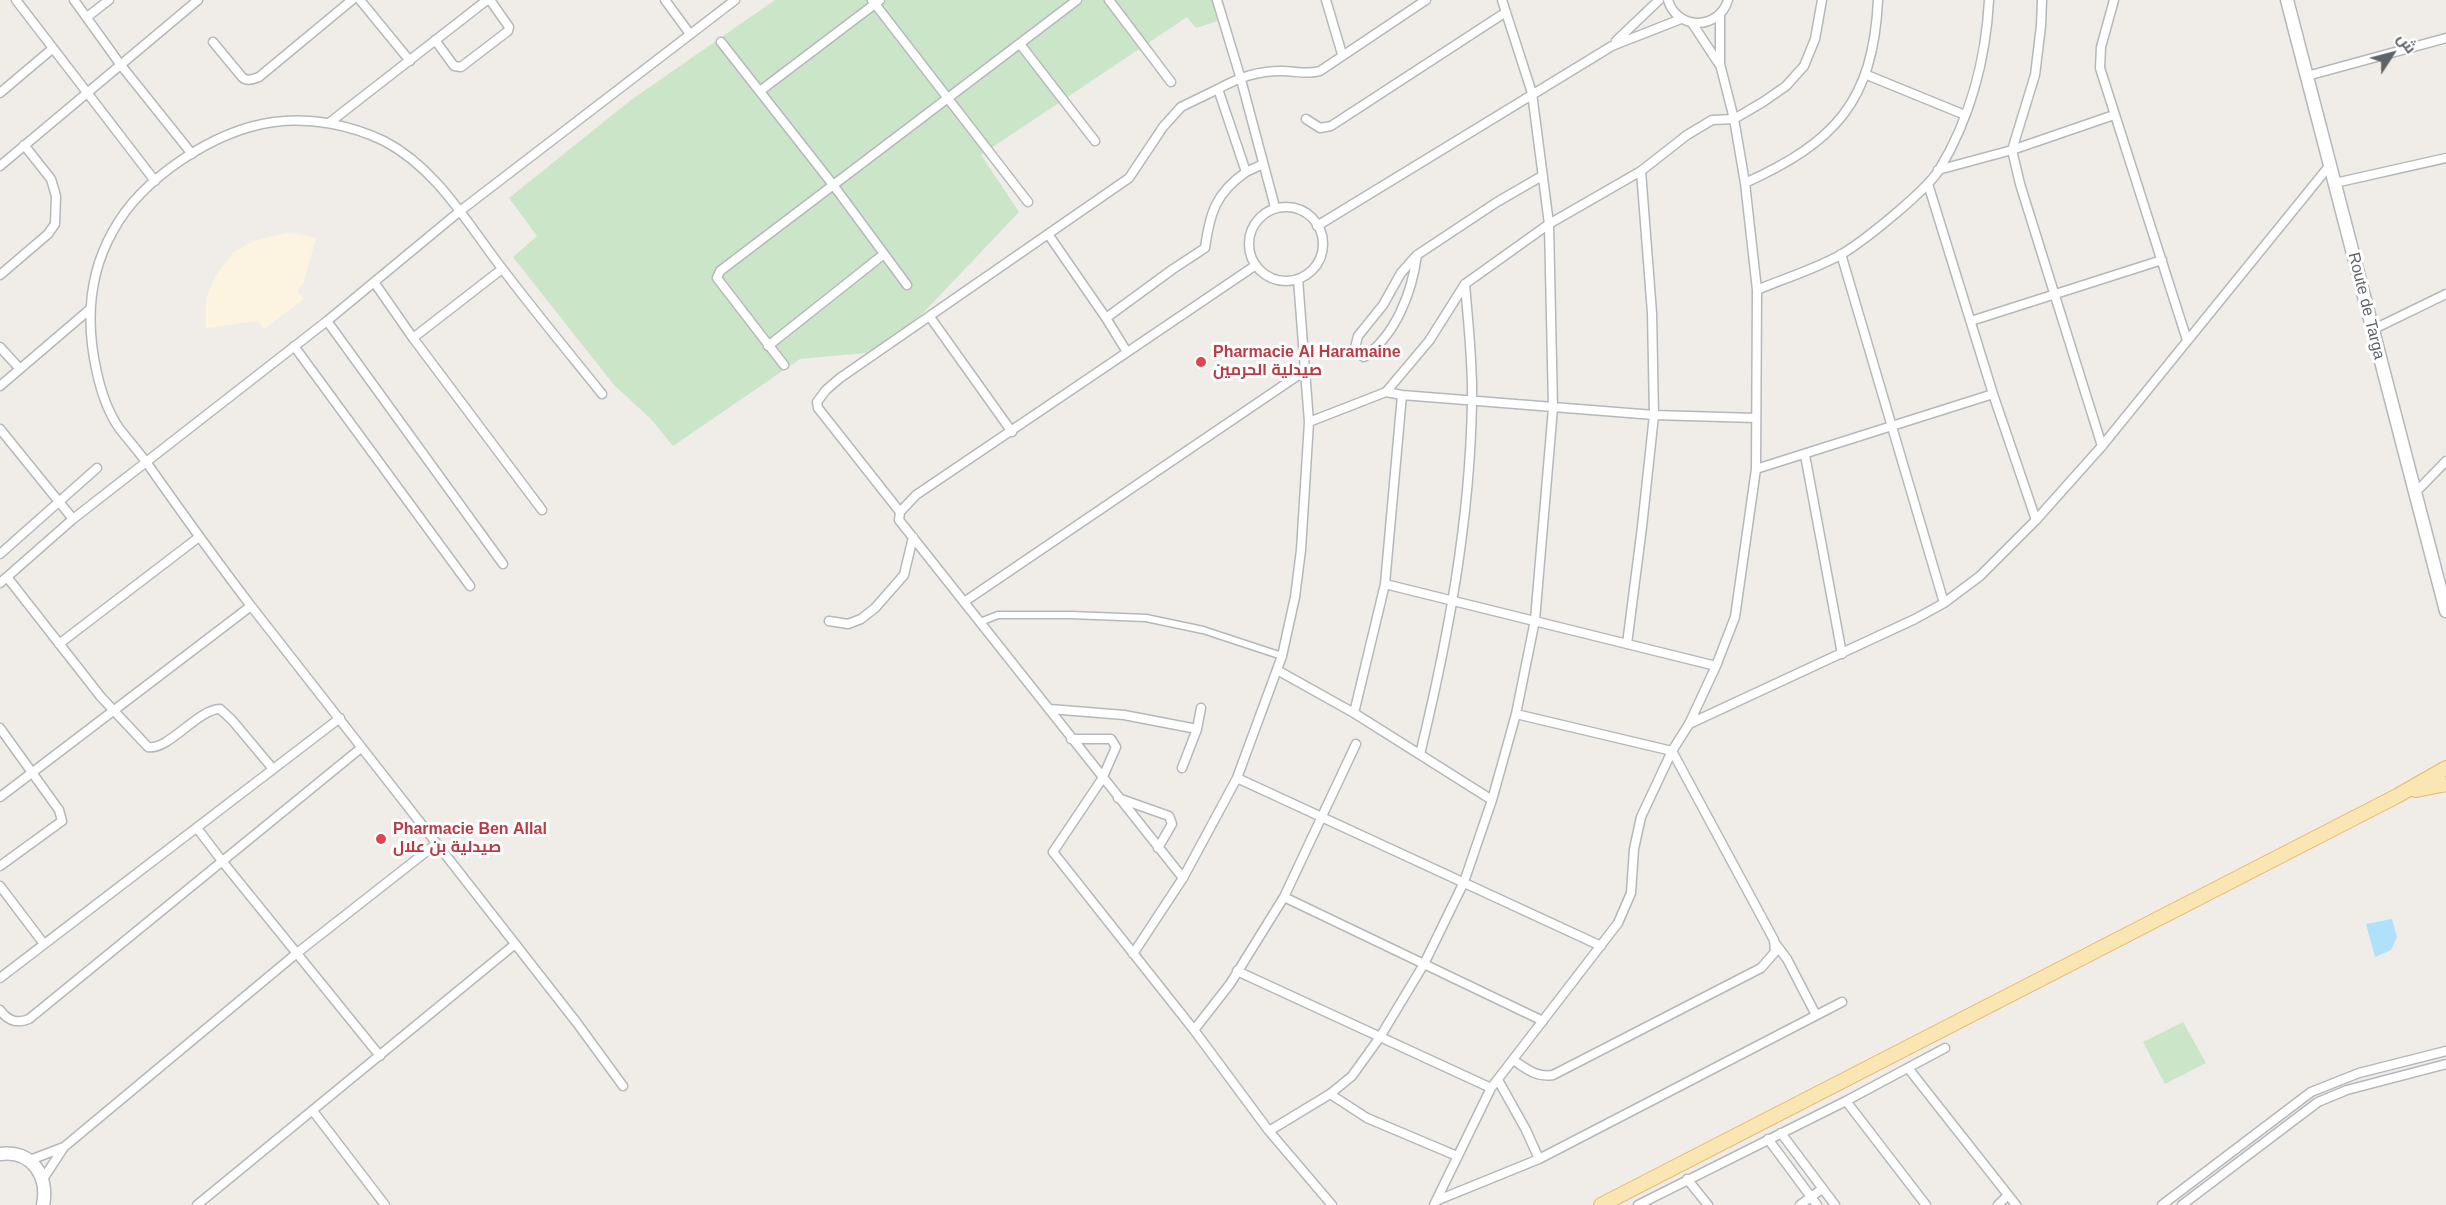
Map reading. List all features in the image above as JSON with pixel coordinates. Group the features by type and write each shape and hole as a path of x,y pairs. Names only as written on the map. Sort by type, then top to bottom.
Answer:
{"main road":[{"name":"Route de Targa","path":"2287,0 2446,611"},
{"path":"1601,1205 2397,796 2446,768"},
{"path":"2397,796 2446,784"},
{"path":"1,1152 30,1161 43,1179 45,1193 43,1205"}],"street":[{"path":"16,0 155,181"},
{"path":"74,0 120,64 192,154"},
{"path":"87,16 109,0"},
{"path":"0,166 198,0"},
{"path":"213,42 242,77 246,80 254,79 352,0"},
{"path":"360,0 410,61"},
{"path":"328,123 435,40 489,0 508,27 508,31 464,65 454,66 435,40"},
{"path":"665,0 690,34"},
{"path":"273,770 232,720 220,709 208,712 176,735 150,748 101,697 4,580 73,519 327,321 460,211 735,0"},
{"path":"784,365 717,278 720,271 1077,0"},
{"path":"1108,0 1171,82"},
{"path":"1216,0 1240,76 1275,207"},
{"path":"1326,0 1342,54"},
{"path":"1183,878 1117,798 1050,709 913,537 900,520 900,512 835,431 818,408 817,402 826,390 840,378 1129,178 1163,127 1181,107 1240,76 1278,71 1310,74 1320,71 1415,3 1426,0"},
{"path":"1269,1131 1330,1094 1352,1076 1380,1036 1424,964 1464,882 1492,800 1516,714 1535,620 1553,408 1549,224 1532,93 1502,0"},
{"path":"1612,46 1659,0"},
{"path":"1668,0 1672,10 1681,19 1692,23 1710,22 1720,15 1728,0"},
{"path":"1309,422 1386,392 1429,341 1465,284 1549,224 1641,171 1687,135 1712,120 1734,119 1786,86 1804,66 1815,39 1822,0"},
{"path":"1745,183 1796,157 1825,136 1848,109 1867,75 1873,52 1878,0"},
{"path":"1757,290 1841,254 1872,232 1928,184 1938,170 1965,115 1983,55 1989,0"},
{"path":"2042,0 2035,75 2012,150 2020,184 2102,446"},
{"path":"2114,0 2100,60 2114,115 2187,340"},
{"path":"760,91 876,1 1028,202"},
{"path":"1306,119 1320,128 1331,126 1506,12"},
{"path":"1436,1202 1491,1088 1617,923 1631,893 1636,831 1641,817 1672,751 1689,724 1716,666 1735,617 1756,470 1757,290 1745,183 1734,119 1720,64 1720,15"},
{"path":"1317,226 1612,46 1681,19"},
{"path":"1692,23 1720,64"},
{"path":"2307,76 2446,38"},
{"path":"721,42 908,285"},
{"path":"1020,44 1095,141"},
{"path":"0,93 52,49"},
{"path":"1867,75 1965,115"},
{"path":"1218,89 1246,172"},
{"path":"1938,170 2012,150 2114,115"},
{"path":"602,394 502,270 460,211 417,163 398,150 365,134 328,123 297,121 254,126 192,154 155,181 129,207 111,233 98,268 89,310 95,364 107,406 118,426 147,462 198,537 577,1023 623,1086"},
{"path":"0,275 48,234 55,224 56,196 51,179 24,145"},
{"path":"2336,183 2446,158"},
{"path":"1106,318 1205,248 1209,219 1225,190 1246,172 1263,164"},
{"path":"1689,724 1842,654 1944,603 1980,576 2036,520 2102,446 2330,165"},
{"path":"1627,644 1654,415 1650,293 1641,171"},
{"path":"1418,255 1413,281 1393,325 1371,352 1364,357 1355,348 1358,336 1383,305 1401,273 1418,255 1497,202 1542,176"},
{"path":"1928,184 1993,394 2036,520"},
{"path":"1275,207 1293,207 1303,211 1317,226 1322,239 1322,252 1309,273 1298,279 1274,279 1256,265 1250,246 1252,227 1260,217 1275,207"},
{"path":"1048,234 1127,352"},
{"path":"768,346 884,254"},
{"path":"1841,254 1944,603"},
{"path":"1971,321 2162,260"},
{"path":"900,512 916,495 1256,265"},
{"path":"413,338 502,270"},
{"path":"1133,954 1183,878 1237,778 1282,656 1295,597 1301,550 1309,422 1298,279"},
{"path":"374,282 413,338 542,510"},
{"path":"1420,754 1438,682 1453,602 1465,494 1472,401 1465,284"},
{"path":"2372,330 2446,294"},
{"path":"0,386 89,310"},
{"path":"930,317 1012,432"},
{"path":"327,321 503,564"},
{"path":"0,346 20,369"},
{"path":"294,346 470,586"},
{"path":"964,602 1306,370"},
{"path":"1386,392 1553,408 1654,415 1756,418"},
{"path":"1756,470 1993,394"},
{"path":"1354,713 1385,584 1402,395"},
{"path":"0,429 73,519"},
{"path":"1805,455 1842,654"},
{"path":"2415,493 2446,461"},
{"path":"0,554 97,468"},
{"path":"59,644 198,537"},
{"path":"829,621 848,624 861,619 875,609 903,575 913,537"},
{"path":"1385,584 1716,666"},
{"path":"0,797 251,606"},
{"path":"980,622 998,615 1146,618 1203,630 1282,656"},
{"path":"1277,670 1354,713 1492,800"},
{"path":"1182,768 1197,729 1201,708"},
{"path":"1050,709 1124,715 1197,729"},
{"path":"1516,714 1672,751 1816,1016"},
{"path":"0,978 340,718"},
{"path":"0,728 59,810 62,822 0,866"},
{"path":"1071,739 1111,740 1116,743 1115,750 1102,779 1053,852 1194,1030 1269,1131 1332,1205"},
{"path":"1194,1030 1230,984 1284,897 1356,744"},
{"path":"0,1010 13,1021 23,1022 29,1019 361,748"},
{"path":"1237,778 1601,946"},
{"path":"1117,798 1169,816 1172,824 1158,848"},
{"path":"197,828 380,1056"},
{"path":"43,1179 64,1147 297,953 436,844"},
{"path":"0,886 44,944"},
{"path":"1284,897 1543,1021"},
{"path":"1514,1060 1543,1077 1553,1075 1761,968 1775,952 1774,940"},
{"path":"197,1205 514,945"},
{"path":"1237,971 1491,1088"},
{"path":"1436,1202 1539,1159 1842,1002"},
{"path":"1638,1205 1846,1101 1945,1048"},
{"path":"2162,1205 2311,1092 2359,1073 2446,1051"},
{"path":"2181,1205 2318,1102 2347,1090 2446,1064"},
{"path":"1908,1068 2016,1205"},
{"path":"1498,1080 1526,1130 1539,1159"},
{"path":"1330,1094 1367,1118 1458,1156"},
{"path":"1846,1101 1926,1205"},
{"path":"313,1111 385,1205"},
{"path":"1781,1133 1835,1205"},
{"path":"1768,1139 1814,1201"},
{"path":"30,1161 64,1147"},
{"path":"1688,1179 1708,1205"},
{"path":"1800,1205 1814,1201 1822,1189"},
{"path":"1998,1205 2007,1195"}],"shaded area":[{"path":"286,233 316,238 303,284 297,290 304,299 264,329 258,321 206,328 206,299 216,275 233,253 253,241"}],"green space":[{"path":"775,0 1212,0 1218,21 1196,28 1187,17 981,155 1019,212 925,311 892,341 865,353 800,359 673,446 651,419 614,385 513,257 537,236 509,198 631,100"},
{"path":"2183,1022 2206,1063 2165,1084 2143,1042"}],"water":[{"path":"2392,919 2397,937 2391,950 2375,957 2366,924"}],"place":[{"name":"Pharmacie Al Haramaine صيدلية الحرمين","path":"1201,362"},
{"name":"Pharmacie Ben Allal صيدلية بن علال","path":"381,839"}]}
